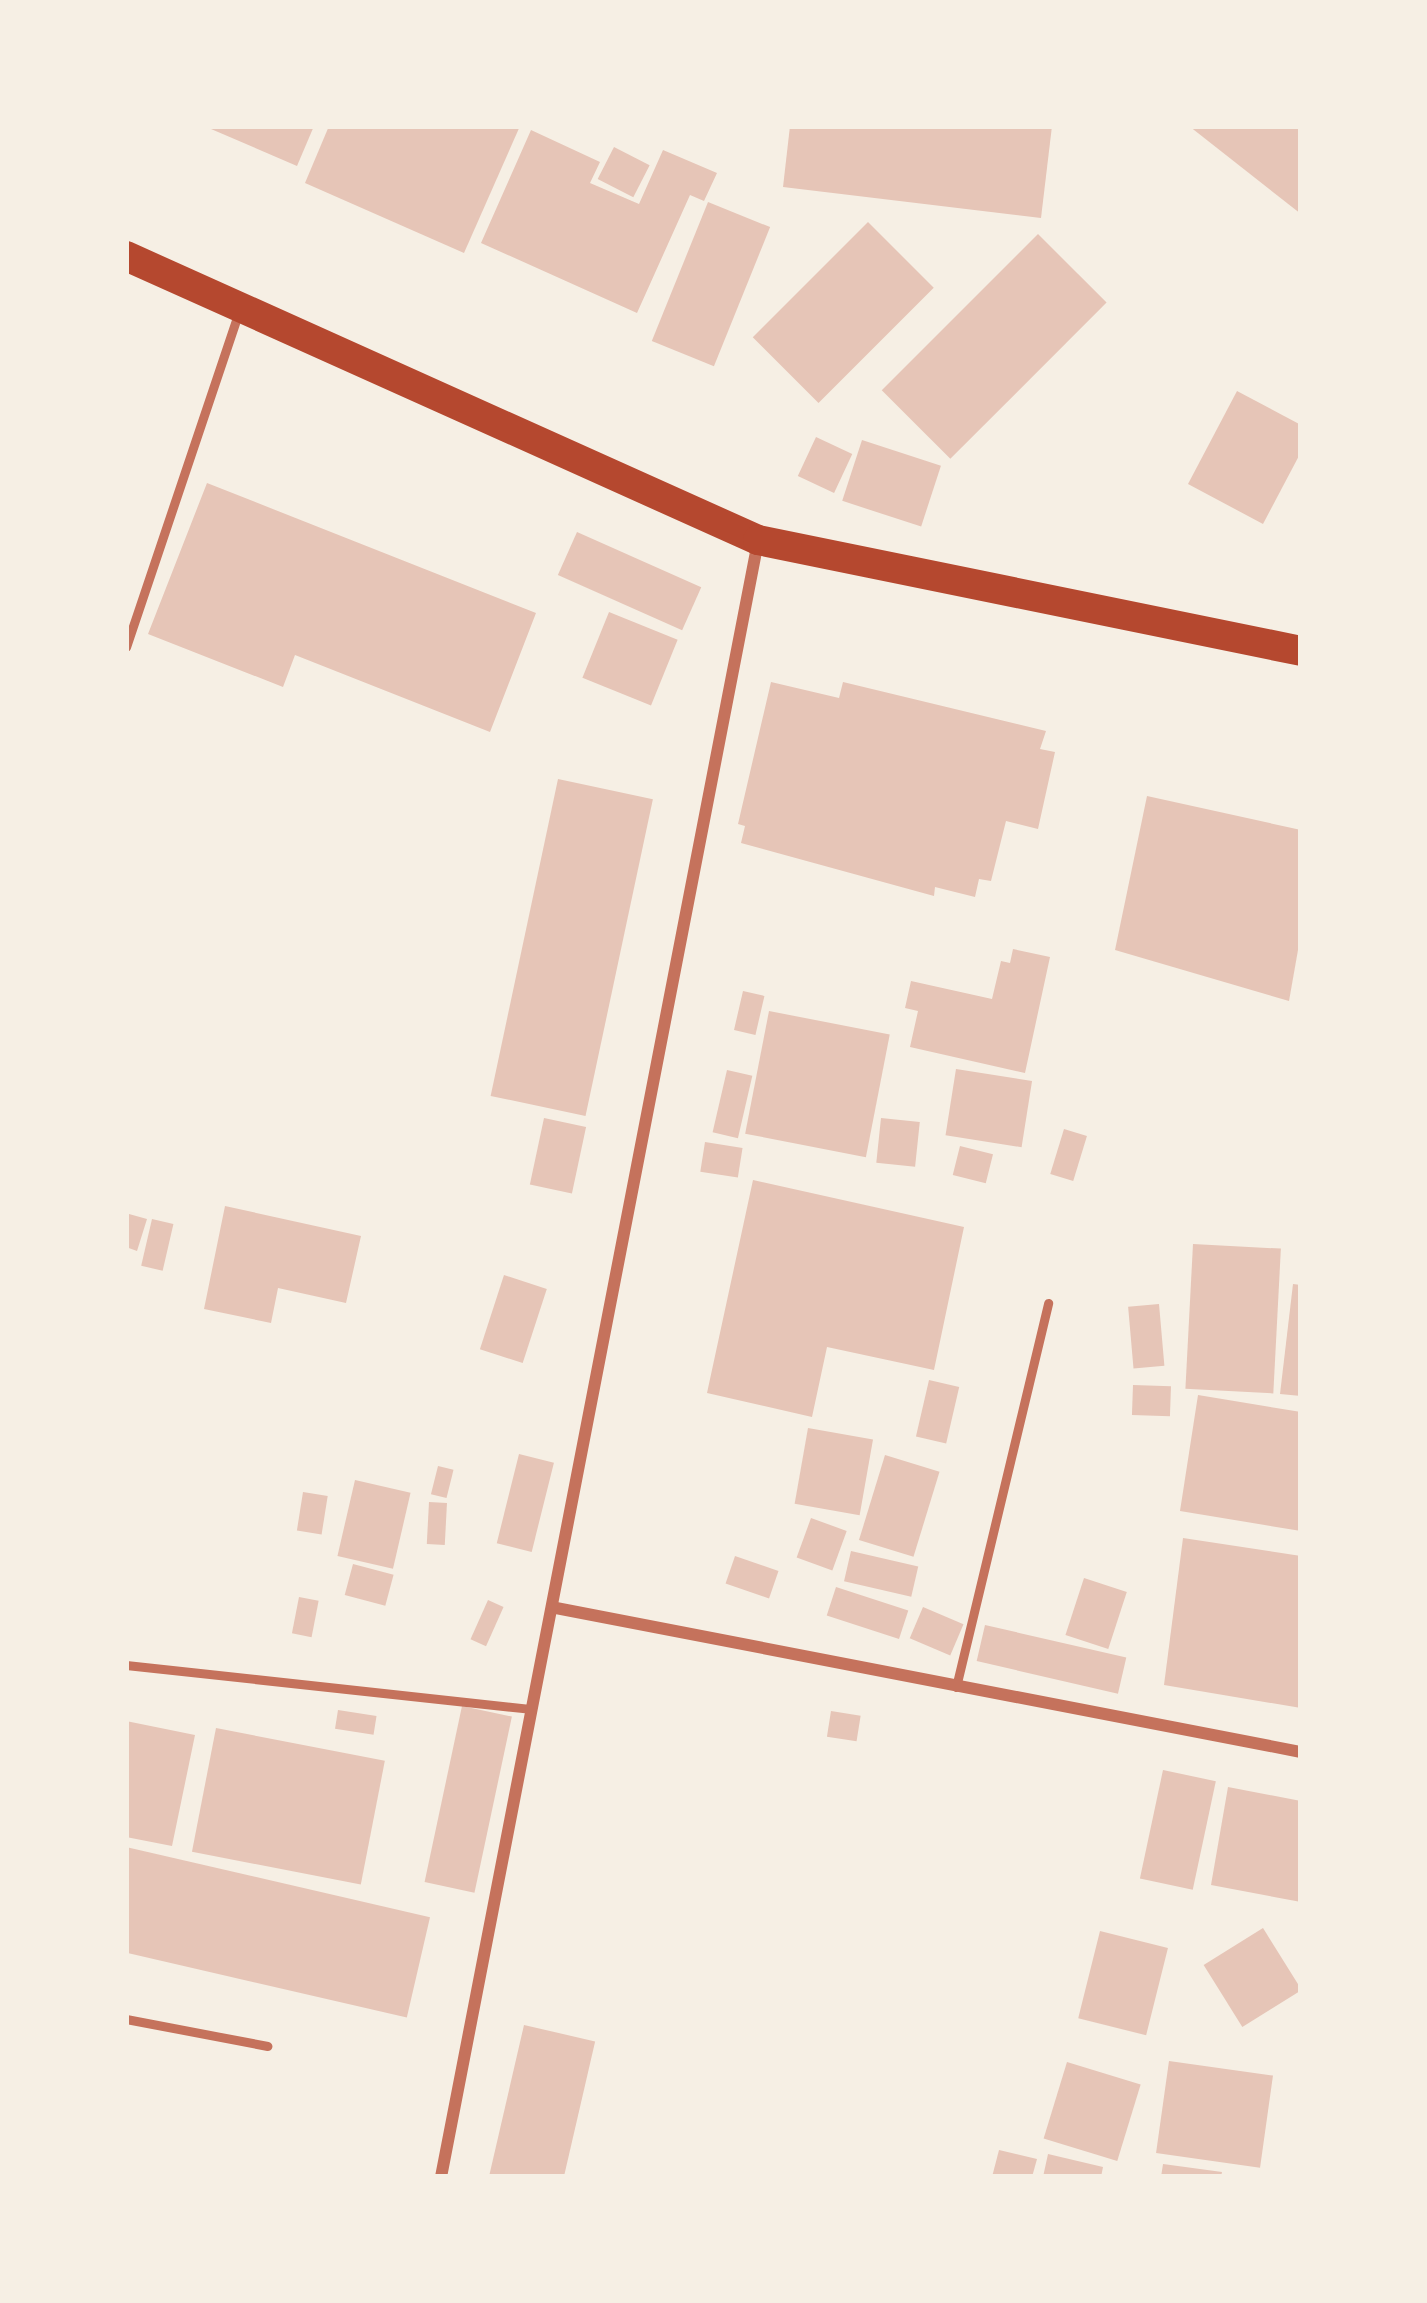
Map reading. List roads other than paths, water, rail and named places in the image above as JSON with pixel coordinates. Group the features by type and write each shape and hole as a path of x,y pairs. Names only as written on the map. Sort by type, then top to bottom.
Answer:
{"main road":[{"path":"126,256 758,540 1301,651"}],"street":[{"path":"441,2177 528,1709 556,1608 758,540"},
{"path":"556,1608 1301,1752"}],"lane":[{"path":"126,647 240,307"},
{"path":"956,1688 1048,1303"},
{"path":"126,1665 528,1709"},
{"path":"126,2019 267,2046"}]}
